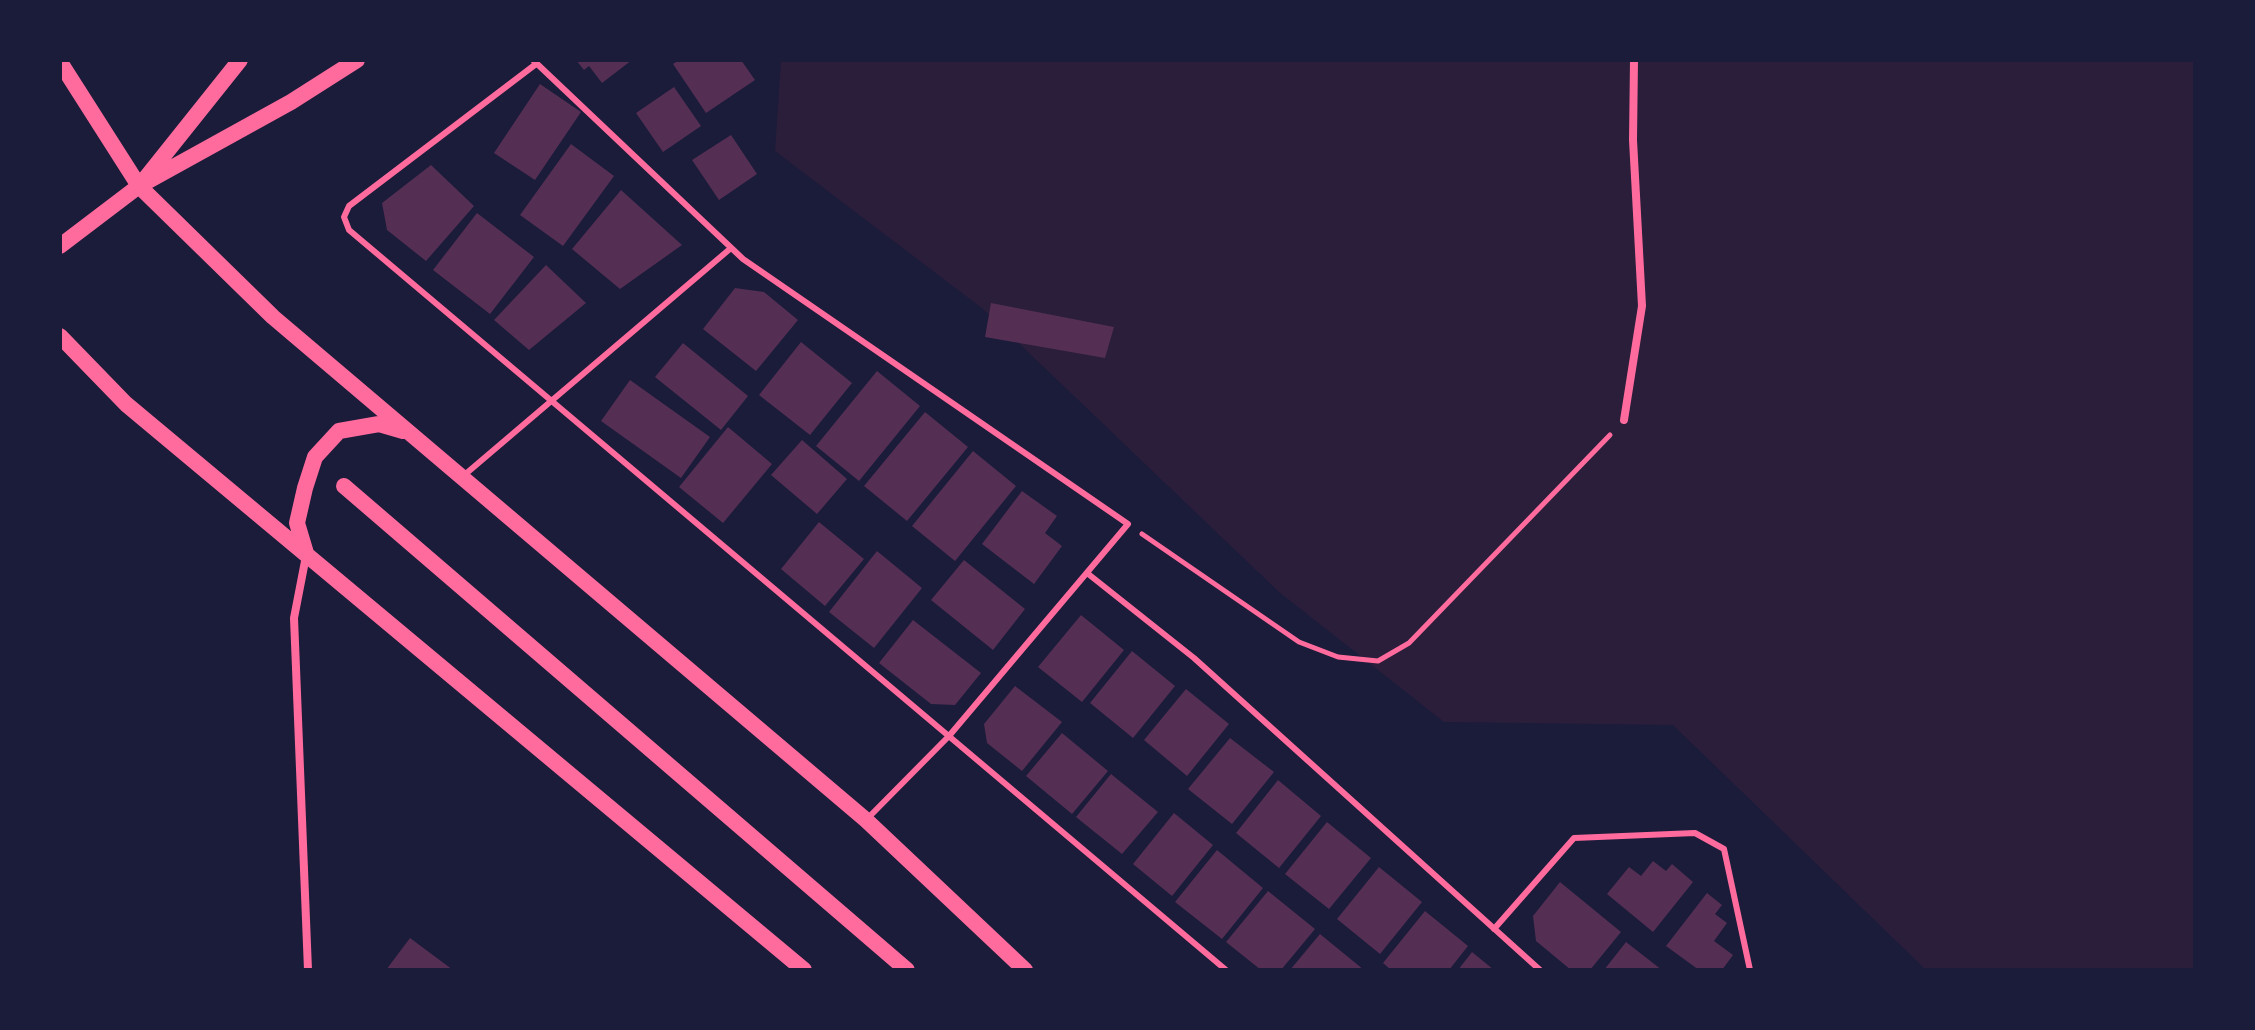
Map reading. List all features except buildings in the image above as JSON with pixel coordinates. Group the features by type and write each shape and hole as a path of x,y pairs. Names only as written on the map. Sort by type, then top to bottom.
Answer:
{"main road":[{"path":"139,186 240,60"},
{"path":"60,246 139,186 291,102 357,60"},
{"path":"60,62 139,186 273,317 866,820 1025,970"},
{"path":"60,336 126,404 804,970"},
{"path":"307,554 297,523 315,457 339,431 379,424 412,434"},
{"path":"344,486 907,970"},
{"path":"886,950 913,970"}],"street":[{"path":"1624,420 1642,306 1633,140 1634,60"},
{"path":"307,554 294,618 308,970"}],"lane":[{"path":"866,820 949,736 1128,524 772,280 731,248 535,62 349,206 344,217 349,230 552,401 949,736 1226,970"},
{"path":"462,477 731,248"},
{"path":"1087,573 1194,658 1540,970"},
{"path":"1494,929 1574,838 1695,833 1724,849 1750,970"}],"path":[{"path":"1128,524 1299,642 1338,657 1378,661 1409,643 1624,420"}],"shaded area":[{"path":"781,60 2195,60 2195,970 1926,970 1673,725 1444,722 1279,592 983,309 775,151"}]}
